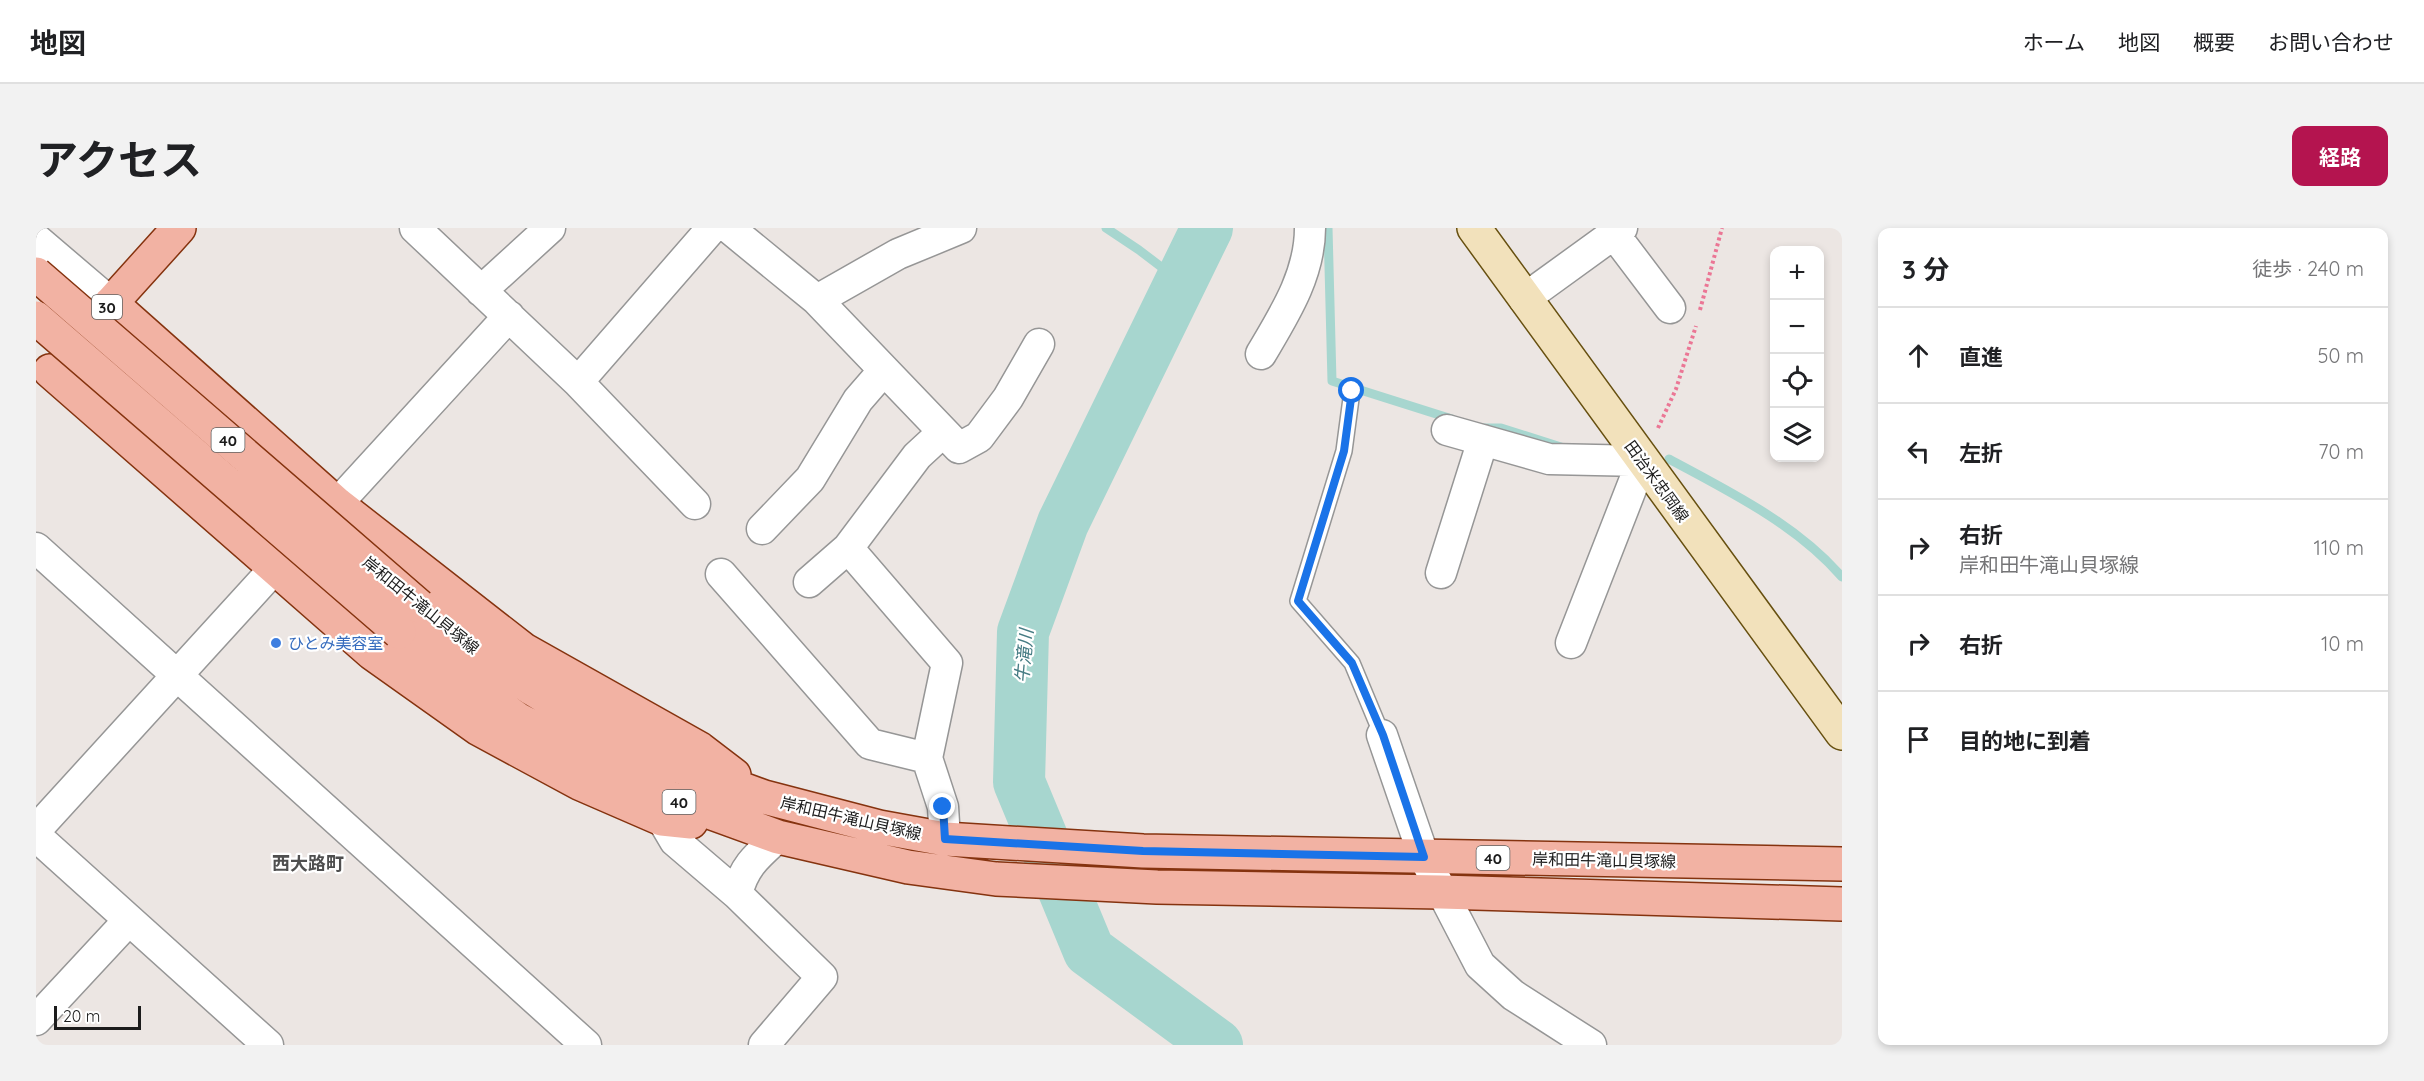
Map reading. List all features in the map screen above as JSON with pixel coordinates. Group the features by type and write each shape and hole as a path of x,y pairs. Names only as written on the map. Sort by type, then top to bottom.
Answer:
{"main road":[{"name":"30","path":"41,372 111,303 179,228"},
{"name":"田治米忠岡線","path":"1474,228 1842,733"},
{"name":"岸和田牛滝山貝塚線","path":"36,274 463,643 531,688 607,733 674,764 764,797 879,827 945,839 982,842 1143,851 1842,864"},
{"path":"111,303 337,504 524,650 700,749 764,797"},
{"name":"岸和田牛滝山貝塚線","path":"36,318 399,633 447,670 519,720 668,797 764,833 908,867 996,879 1157,887 1441,892 1842,904"},
{"path":"41,372 372,653 479,729 579,783 662,819 764,833"}],"street":[{"path":"415,228 578,382 695,504"},
{"path":"481,291 550,228"},
{"path":"578,382 712,228"},
{"path":"729,228 817,300 958,448 979,437 1008,398 1039,344"},
{"path":"817,300 898,254 961,228"},
{"path":"1261,354 1294,297 1310,246 1310,228"},
{"path":"1524,299 1618,231 1670,308"},
{"path":"36,239 111,303"},
{"path":"337,504 509,316"},
{"path":"762,529 810,479 858,400 884,370"},
{"path":"1447,430 1549,459 1642,461 1571,643"},
{"path":"809,582 848,548 917,456 943,432"},
{"path":"1441,573 1483,440"},
{"path":"36,548 586,1045"},
{"path":"848,548 947,663 927,758 943,807 945,839"},
{"path":"36,830 274,569"},
{"path":"721,574 870,744 927,758"},
{"path":"1383,735 1424,857 1480,965 1513,995 1591,1045"},
{"path":"662,819 675,841 737,894 822,977 770,1043"},
{"path":"737,894 741,878 764,833"},
{"path":"36,836 268,1045"},
{"path":"36,1020 129,920"}],"lane":[{"path":"1352,391 1344,451 1298,601 1352,663 1383,735"}],"path":[{"path":"1700,310 1722,228"},
{"path":"1642,461 1676,389 1697,322"}],"waterway":[{"path":"1106,228 1181,282"},
{"name":"牛滝川","path":"1207,228 1063,523 1023,632 1019,782 1089,951 1217,1045"},
{"path":"1328,228 1332,381 1452,419"},
{"path":"1482,428 1501,428 1564,448"},
{"path":"1669,459 1761,510 1783,525 1824,558 1842,577"}],"place":[{"name":"ひとみ美容室","path":"276,643"}],"district":[{"name":"西大路町","path":"308,863"}],"route":[{"path":"943,807 945,839 1143,851 1424,857 1383,735 1352,663 1298,601 1344,451 1352,391"}]}
